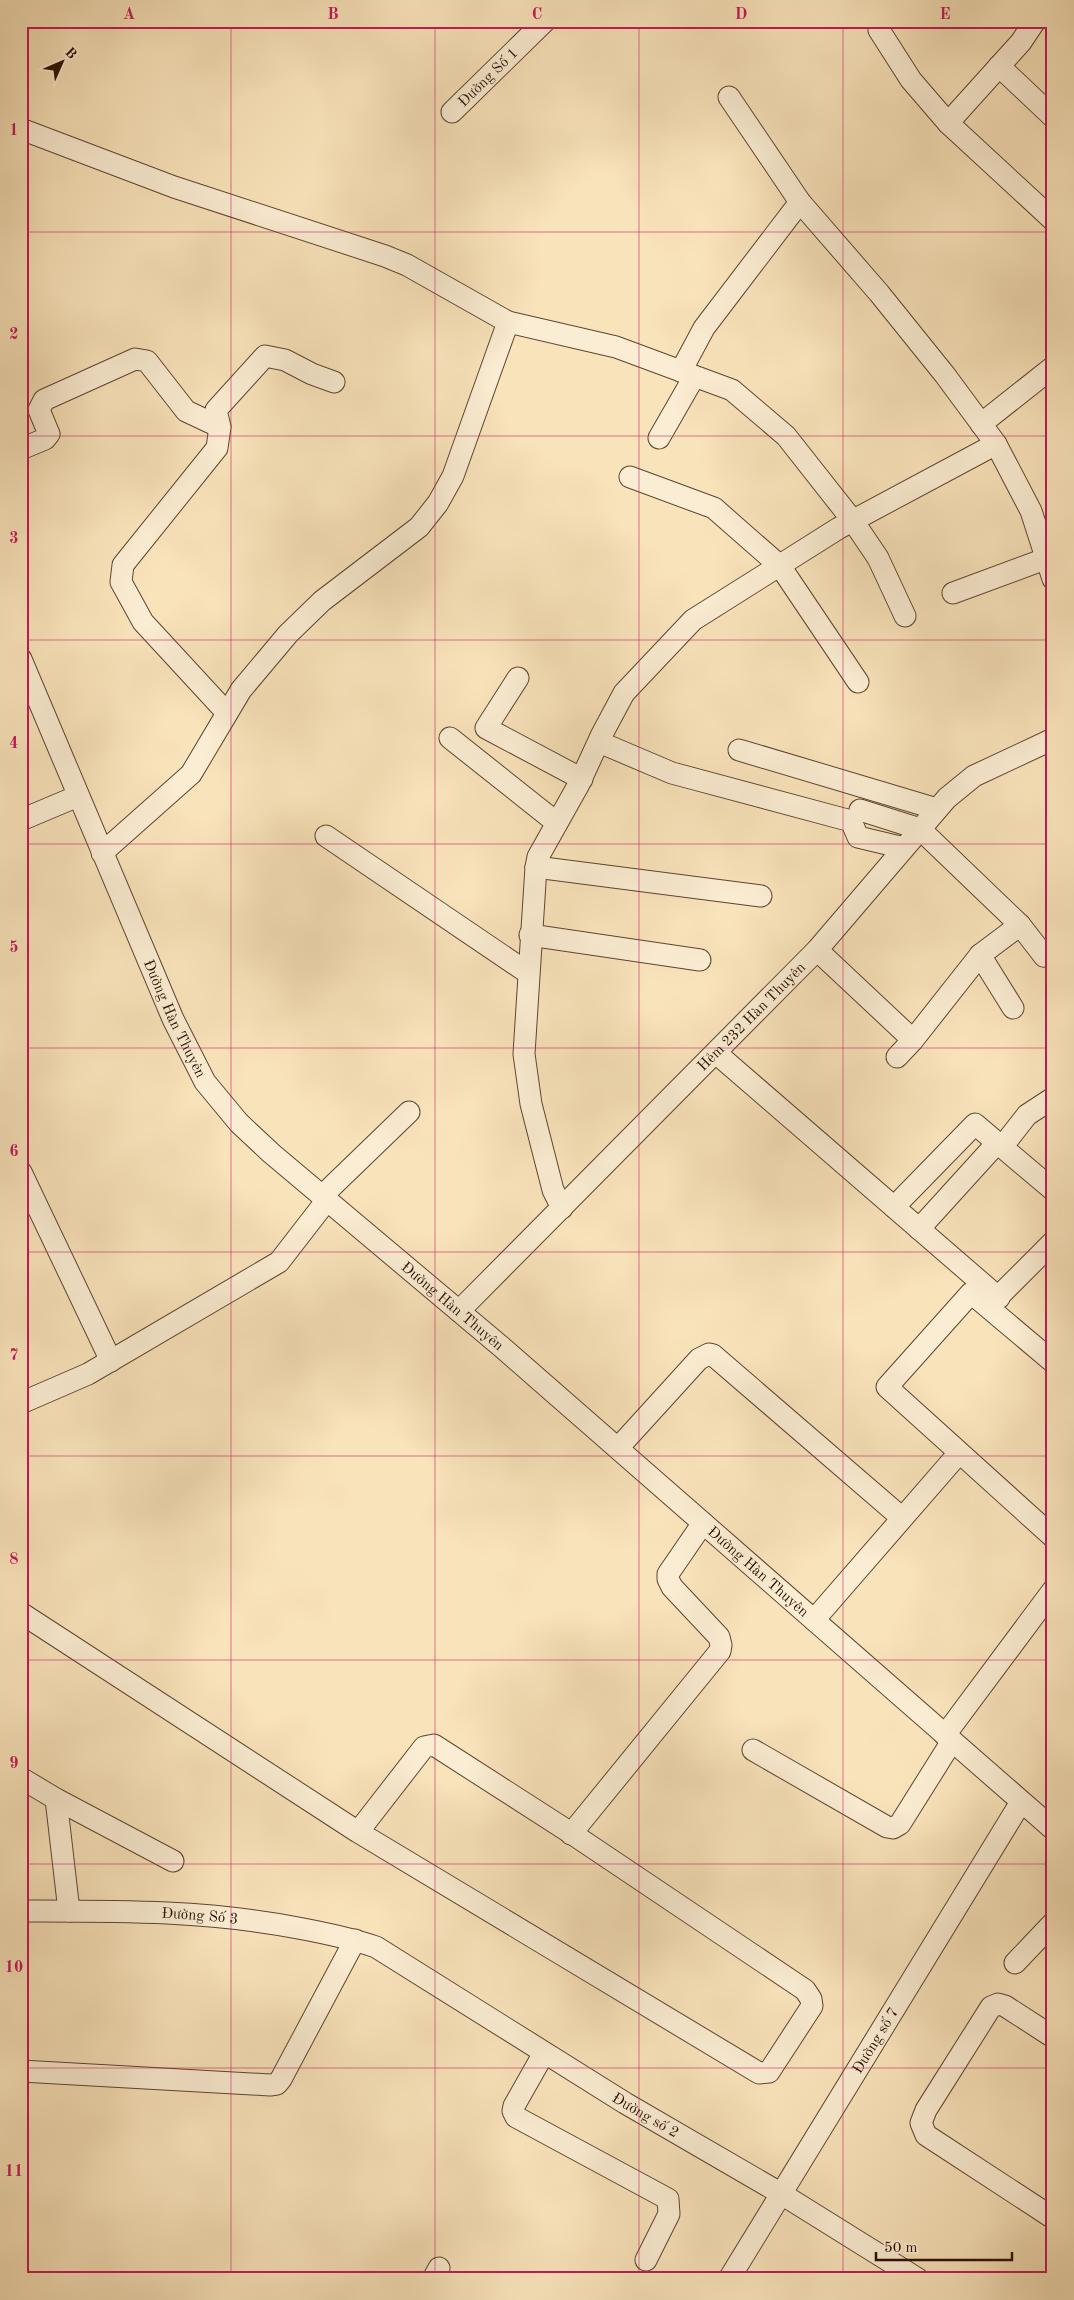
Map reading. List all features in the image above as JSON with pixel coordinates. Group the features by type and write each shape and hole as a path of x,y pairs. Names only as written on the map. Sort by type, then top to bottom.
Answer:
{"street":[{"name":"Đường Số 1","path":"452,112 545,21"},
{"path":"948,122 1021,42 1035,21"},
{"path":"879,30 912,80 948,122 1053,220"},
{"path":"999,66 1053,116"},
{"path":"729,96 800,202 879,293 945,375 996,444 1031,511 1050,557 1053,580"},
{"path":"21,129 174,187 385,256 407,266 508,322 616,347 732,390 786,436 853,521 878,558 905,616"},
{"path":"659,438 688,374 704,328 800,202"},
{"path":"102,853 192,774 241,690 288,634 322,601 419,527 438,503 453,476 508,322"},
{"path":"227,713 143,622 121,582 123,565 217,448 220,427 216,410 265,356 285,360 312,374 334,382"},
{"path":"21,449 45,439 49,434 40,410 44,400 135,359 146,361 186,411 220,427"},
{"path":"981,424 1053,367"},
{"path":"562,1208 553,1190 531,1104 524,1054 530,935 536,867 538,857 582,779 624,693 694,620 853,521 996,444"},
{"path":"630,477 714,508 780,566 858,682"},
{"path":"953,593 1050,557"},
{"name":"Đường Hàn Thuyên","path":"21,659 173,1019 205,1082 239,1123 324,1198 618,1448 1053,1829"},
{"path":"518,678 486,728 582,779"},
{"path":"450,738 557,823"},
{"name":"Hẻm 232 Hàn Thuyên","path":"459,1311 817,950 947,798 974,776 1053,738"},
{"path":"599,742 672,773 851,822 858,837 904,848"},
{"path":"739,750 937,809"},
{"path":"21,820 78,796"},
{"path":"860,810 920,829 1020,925 1044,956 1053,953"},
{"path":"326,836 528,973"},
{"path":"536,867 761,896"},
{"path":"897,1056 913,1040 980,955 1020,925"},
{"path":"530,935 700,960"},
{"path":"817,950 913,1040"},
{"path":"980,955 1013,1008"},
{"path":"716,1053 1053,1344"},
{"path":"920,1229 1027,1115 1053,1098"},
{"path":"21,1403 88,1374 279,1262 324,1198 409,1112"},
{"path":"894,1207 975,1124 1051,1187"},
{"path":"21,1172 111,1361"},
{"path":"998,1297 1053,1242"},
{"path":"1053,1362 971,1293 887,1387 1053,1537"},
{"path":"618,1448 699,1359 709,1354 713,1355 902,1518"},
{"path":"814,1620 959,1453"},
{"path":"572,1834 720,1651 721,1645 718,1637 672,1587 668,1579 668,1574 703,1523"},
{"path":"752,1750 887,1827 893,1828 900,1824 948,1738 1053,1590"},
{"path":"21,1613 358,1832 759,2074 769,2072 812,2006 811,1998 805,1990 572,1834 434,1745 424,1747 358,1832"},
{"path":"21,1778 173,1861"},
{"path":"56,1798 69,1911"},
{"name":"Đường số 7","path":"729,2279 1021,1802"},
{"name":"Đường Số 3","path":"21,1911 170,1912 217,1915 256,1920 355,1940 376,1947"},
{"path":"1015,1963 1053,1923"},
{"path":"21,2071 276,2084 281,2079 355,1940"},
{"name":"Đường số 2","path":"376,1947 625,2104 780,2193 918,2279"},
{"path":"1053,2037 1005,2006 998,2004 991,2007 926,2110 921,2123 926,2135 1053,2218"},
{"path":"544,2053 513,2111 516,2117 668,2199 670,2214 646,2260"}]}
